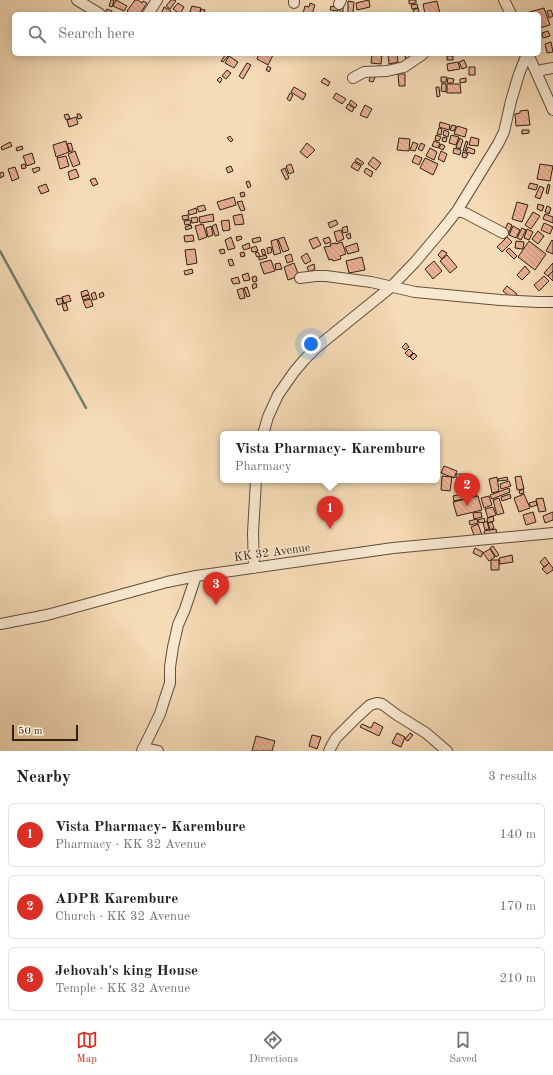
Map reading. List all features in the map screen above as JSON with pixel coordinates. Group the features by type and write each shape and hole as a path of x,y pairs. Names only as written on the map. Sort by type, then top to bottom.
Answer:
{"street":[{"path":"77,0 97,12"},
{"path":"149,12 157,0"},
{"path":"504,0 509,12"},
{"path":"353,78 364,72 387,71 404,67 420,56"},
{"path":"264,431 268,417 278,395 294,372 317,347 391,287 415,262 457,211 504,132 519,74 527,56"},
{"path":"529,56 553,110"},
{"path":"542,70 553,68"},
{"path":"457,211 465,213 503,233"},
{"path":"300,278 316,276 347,278 415,292 530,302 553,302"},
{"path":"254,568 256,483"},
{"name":"KK 32 Avenue","path":"0,624 47,615 167,582 196,576 393,548 553,534"},
{"path":"158,751 142,750 160,714 170,683 170,667 178,625 196,576"},
{"path":"329,751 336,738 352,722 370,705 377,703 382,704 426,733 447,751"}],"building":[{"path":"111,0 114,0 112,7 109,6"},
{"path":"116,0 127,6 124,11 113,6"},
{"path":"135,0 142,3 143,1 147,3 141,12 127,11"},
{"path":"171,0 176,1 170,9 166,6"},
{"path":"369,0 370,7 357,10 356,3"},
{"path":"409,0 416,0 416,3 409,4"},
{"path":"348,1 354,2 353,12 348,12"},
{"path":"437,1 440,12 425,12 423,4"},
{"path":"178,3 184,7 181,12 177,12 173,9"},
{"path":"310,3 315,5 313,12 303,12 305,6 309,7"},
{"path":"417,4 418,8 412,9 411,5"},
{"path":"192,6 201,8 200,12 190,12"},
{"path":"331,6 338,8 338,11 330,10"},
{"path":"164,7 171,11 171,12 162,12"},
{"path":"340,7 343,7 343,12 340,12"},
{"path":"418,8 419,12 414,12 413,10"},
{"path":"544,8 550,25 541,27 541,12 530,12"},
{"path":"107,9 112,11 112,12 106,12"},
{"path":"201,9 205,10 204,12 200,12"},
{"path":"551,10 553,16 549,18 547,11"},
{"path":"548,31 550,36 543,38 542,33"},
{"path":"551,42 553,52 547,53 545,44"},
{"path":"225,56 228,56 223,62 221,61"},
{"path":"229,56 238,62 234,68 225,63"},
{"path":"258,56 272,56 268,65 257,59"},
{"path":"372,56 382,56 381,64 371,63"},
{"path":"388,56 397,56 398,62 389,64"},
{"path":"405,56 412,56 412,58 406,60"},
{"path":"447,56 453,56 453,60 447,60"},
{"path":"464,60 467,67 462,69 459,62"},
{"path":"458,62 460,69 448,71 447,64"},
{"path":"247,63 251,65 243,79 239,76"},
{"path":"268,66 271,68 269,72 266,70"},
{"path":"469,67 475,67 475,75 469,75"},
{"path":"227,70 231,73 226,79 222,76"},
{"path":"398,74 405,74 405,86 399,86"},
{"path":"371,75 375,77 373,82 369,81"},
{"path":"220,77 222,79 220,83 217,80"},
{"path":"441,77 447,77 446,82 441,82"},
{"path":"324,78 330,82 328,86 321,82"},
{"path":"448,78 454,79 453,83 447,83"},
{"path":"466,78 466,82 460,83 460,79"},
{"path":"442,83 446,84 446,92 441,91"},
{"path":"447,84 460,84 461,93 447,93"},
{"path":"294,87 306,94 303,100 291,92"},
{"path":"436,87 439,87 440,96 437,97"},
{"path":"290,93 293,95 290,101 287,99"},
{"path":"336,93 346,99 342,104 333,98"},
{"path":"351,100 357,105 355,108 349,103"},
{"path":"348,104 354,108 352,112 346,108"},
{"path":"365,105 372,109 367,118 360,115"},
{"path":"528,110 530,125 516,126 515,114 520,113 520,111"},
{"path":"68,114 70,118 66,120 64,115"},
{"path":"77,114 80,114 82,118 78,119"},
{"path":"76,117 78,124 69,127 67,120"},
{"path":"440,122 450,125 449,130 439,127"},
{"path":"452,125 456,126 454,131 450,130"},
{"path":"457,126 467,129 465,137 454,134"},
{"path":"439,128 442,129 441,135 437,134"},
{"path":"444,130 449,132 448,137 443,135"},
{"path":"522,130 529,130 529,133 522,134"},
{"path":"436,135 441,137 439,141 435,140"},
{"path":"451,135 459,137 456,145 449,143"},
{"path":"230,136 233,140 231,142 227,138"},
{"path":"443,137 447,138 446,142 442,141"},
{"path":"471,137 479,139 478,146 469,145"},
{"path":"399,138 410,139 409,151 397,150"},
{"path":"460,138 463,140 460,149 456,147"},
{"path":"66,141 69,152 56,157 53,145"},
{"path":"434,141 440,143 438,148 432,146"},
{"path":"466,141 468,142 465,151 463,151"},
{"path":"10,142 12,146 2,150 1,147"},
{"path":"413,142 418,144 415,151 410,150"},
{"path":"71,143 73,150 70,152 67,144"},
{"path":"307,143 315,150 307,158 300,152"},
{"path":"421,143 425,145 422,151 418,149"},
{"path":"441,144 445,146 443,150 439,148"},
{"path":"22,146 23,149 17,151 16,148"},
{"path":"468,147 475,150 474,154 466,152"},
{"path":"430,148 437,152 434,160 426,156"},
{"path":"454,148 461,150 460,155 453,153"},
{"path":"75,151 80,164 73,167 68,154"},
{"path":"441,151 447,154 444,162 438,159"},
{"path":"463,152 468,154 466,158 462,157"},
{"path":"32,153 35,163 27,166 23,156"},
{"path":"415,155 422,158 419,165 412,162"},
{"path":"66,156 69,166 60,169 57,158"},
{"path":"373,157 381,163 376,170 368,164"},
{"path":"357,158 364,163 362,165 355,161"},
{"path":"425,158 438,164 433,175 420,168"},
{"path":"354,162 361,166 358,171 351,167"},
{"path":"25,164 26,168 22,169 21,165"},
{"path":"291,164 294,172 289,174 286,166"},
{"path":"540,164 553,166 550,181 537,179"},
{"path":"231,166 233,171 228,173 226,168"},
{"path":"15,167 19,178 12,181 8,169"},
{"path":"39,167 40,170 34,173 32,169"},
{"path":"285,168 289,178 286,180 281,170"},
{"path":"366,168 373,172 371,177 364,172"},
{"path":"76,169 79,177 70,180 68,172"},
{"path":"3,172 4,176 0,178 0,173"},
{"path":"95,178 98,184 93,186 90,180"},
{"path":"249,181 251,186 248,188 246,182"},
{"path":"530,183 538,185 536,190 528,188"},
{"path":"46,184 49,191 41,194 38,187"},
{"path":"548,184 550,185 548,194 546,193"},
{"path":"540,186 544,188 540,199 535,197"},
{"path":"244,192 245,196 241,197 240,193"},
{"path":"234,197 236,205 220,210 217,202"},
{"path":"242,201 245,210 241,211 237,202"},
{"path":"517,202 528,205 522,222 512,219"},
{"path":"538,204 544,206 542,211 537,209"},
{"path":"204,205 206,210 199,212 197,207"},
{"path":"547,206 551,208 549,214 545,212"},
{"path":"196,208 197,213 189,215 188,211"},
{"path":"533,212 540,216 531,229 525,225"},
{"path":"213,214 214,221 200,223 199,217"},
{"path":"242,214 244,224 235,225 233,216"},
{"path":"545,214 553,217 553,223 543,219"},
{"path":"188,215 189,219 183,220 182,216"},
{"path":"197,217 198,222 192,223 191,218"},
{"path":"190,220 191,224 185,225 184,221"},
{"path":"229,220 230,230 223,231 221,221"},
{"path":"336,220 338,224 330,228 328,223"},
{"path":"508,223 512,225 509,233 504,231"},
{"path":"544,223 553,227 550,234 541,230"},
{"path":"203,224 207,237 199,240 195,226"},
{"path":"216,224 219,235 215,236 212,226"},
{"path":"191,225 192,228 186,230 185,227"},
{"path":"211,226 213,235 208,237 206,228"},
{"path":"347,226 348,232 343,233 342,228"},
{"path":"513,226 520,230 516,238 509,235"},
{"path":"522,228 526,230 521,240 517,238"},
{"path":"527,229 533,232 529,240 524,238"},
{"path":"341,230 344,239 337,242 334,232"},
{"path":"538,231 544,236 538,244 532,239"},
{"path":"350,233 351,238 348,239 346,235"},
{"path":"193,235 194,241 185,242 184,236"},
{"path":"241,236 242,239 237,241 236,237"},
{"path":"231,237 235,248 228,250 225,240"},
{"path":"260,237 261,241 253,243 252,239"},
{"path":"284,237 289,250 283,252 278,239"},
{"path":"317,237 321,245 313,249 309,240"},
{"path":"329,237 331,242 325,244 323,239"},
{"path":"507,237 512,242 502,252 497,247"},
{"path":"277,239 281,253 274,255 271,241"},
{"path":"552,240 553,241 553,254 546,251"},
{"path":"516,241 524,242 523,249 515,248"},
{"path":"529,241 546,254 535,270 518,257"},
{"path":"342,242 346,254 340,256 341,259 333,261 332,259 329,260 324,247 331,246 330,244"},
{"path":"249,243 250,248 244,250 242,246"},
{"path":"357,243 359,251 348,254 345,247"},
{"path":"256,246 258,251 252,252 251,248"},
{"path":"271,247 272,252 268,254 267,248"},
{"path":"509,248 517,256 514,259 506,251"},
{"path":"195,249 197,263 187,265 185,250"},
{"path":"224,249 225,253 221,254 219,250"},
{"path":"264,249 266,254 263,255 261,250"},
{"path":"442,250 447,253 442,259 438,255"},
{"path":"244,252 245,256 241,257 240,253"},
{"path":"258,252 260,256 257,257 255,253"},
{"path":"307,253 311,261 305,264 301,257"},
{"path":"291,254 293,261 287,263 285,256"},
{"path":"266,255 267,258 259,260 259,257"},
{"path":"447,255 457,267 450,273 440,261"},
{"path":"362,257 365,270 349,273 346,261"},
{"path":"232,259 234,265 230,266 228,260"},
{"path":"271,260 275,271 264,274 260,263"},
{"path":"434,261 442,271 433,279 425,269"},
{"path":"280,263 282,269 276,270 275,264"},
{"path":"294,263 299,276 288,280 284,267"},
{"path":"553,263 553,271 548,276 544,273"},
{"path":"314,264 315,269 309,272 307,267"},
{"path":"525,266 530,272 522,280 517,275"},
{"path":"192,269 193,273 185,275 184,271"},
{"path":"553,271 553,281 548,276"},
{"path":"248,273 250,280 244,281 242,275"},
{"path":"256,276 257,281 253,282 252,277"},
{"path":"544,276 549,281 539,291 534,285"},
{"path":"238,277 240,283 233,284 231,279"},
{"path":"256,283 257,287 253,289 252,285"},
{"path":"507,286 517,294 513,299 503,291"},
{"path":"247,287 250,296 247,297 244,288"},
{"path":"243,288 245,298 240,299 237,290"},
{"path":"87,290 89,294 82,297 81,292"},
{"path":"95,292 97,299 93,300 91,294"},
{"path":"103,292 104,296 100,298 99,294"},
{"path":"69,295 71,301 64,303 62,297"},
{"path":"89,295 90,298 83,300 82,297"},
{"path":"62,298 63,303 58,305 56,299"},
{"path":"91,299 93,306 86,308 83,301"},
{"path":"66,303 68,310 64,311 62,304"},
{"path":"406,343 409,347 405,350 402,347"},
{"path":"409,349 413,353 409,357 405,353"},
{"path":"414,353 417,356 413,360 410,357"},
{"path":"444,466 457,471 454,478 441,473"},
{"path":"456,474 465,474 464,478 456,478"},
{"path":"442,476 452,477 450,491 441,490"},
{"path":"474,476 476,486 469,487 467,477"},
{"path":"521,476 524,489 517,490 515,477"},
{"path":"497,477 499,491 492,493 489,479"},
{"path":"507,477 508,480 498,481 498,479"},
{"path":"509,481 511,486 501,489 500,484"},
{"path":"458,484 468,484 468,492 458,492"},
{"path":"509,488 510,492 492,499 490,495"},
{"path":"523,489 524,493 520,494 519,491"},
{"path":"476,491 477,496 454,501 453,496"},
{"path":"510,494 511,498 502,501 501,497"},
{"path":"524,494 530,508 519,512 514,498"},
{"path":"478,496 482,510 457,516 453,502"},
{"path":"489,496 492,505 484,508 481,498"},
{"path":"499,498 504,513 497,515 493,500"},
{"path":"543,498 546,511 539,512 536,499"},
{"path":"536,501 537,505 531,507 529,503"},
{"path":"493,507 496,515 488,518 485,509"},
{"path":"481,512 482,517 474,519 473,513"},
{"path":"533,512 536,522 526,525 523,515"},
{"path":"553,512 553,520 545,523 543,516"},
{"path":"493,516 494,521 488,523 487,518"},
{"path":"484,518 485,522 479,523 478,520"},
{"path":"477,519 478,523 470,525 469,521"},
{"path":"487,521 489,529 485,530 483,523"},
{"path":"492,522 494,528 490,530 488,523"},
{"path":"478,524 482,535 475,538 471,527"},
{"path":"496,529 497,535 485,537 484,531"},
{"path":"493,546 499,555 496,557 490,548"},
{"path":"475,548 483,552 481,557 473,553"},
{"path":"490,549 495,557 489,561 483,553"},
{"path":"512,555 513,562 500,564 499,558"},
{"path":"545,557 549,563 544,567 540,562"},
{"path":"491,560 499,560 499,570 491,570"},
{"path":"549,563 553,570 547,574 542,569"},
{"path":"374,722 383,727 379,736 360,727 362,724 371,728"},
{"path":"397,733 405,737 401,747 392,743"},
{"path":"410,733 413,735 408,741 405,739"},
{"path":"312,735 321,737 317,749 309,746"},
{"path":"256,736 275,741 272,751 252,751"}],"waterway":[{"path":"0,251 86,408"}],"place":[{"name":"ADPR Karembure","path":"467,506"},
{"name":"Vista Pharmacy- Karembure","path":"330,529"},
{"name":"Jehovah's king House","path":"216,605"}]}
